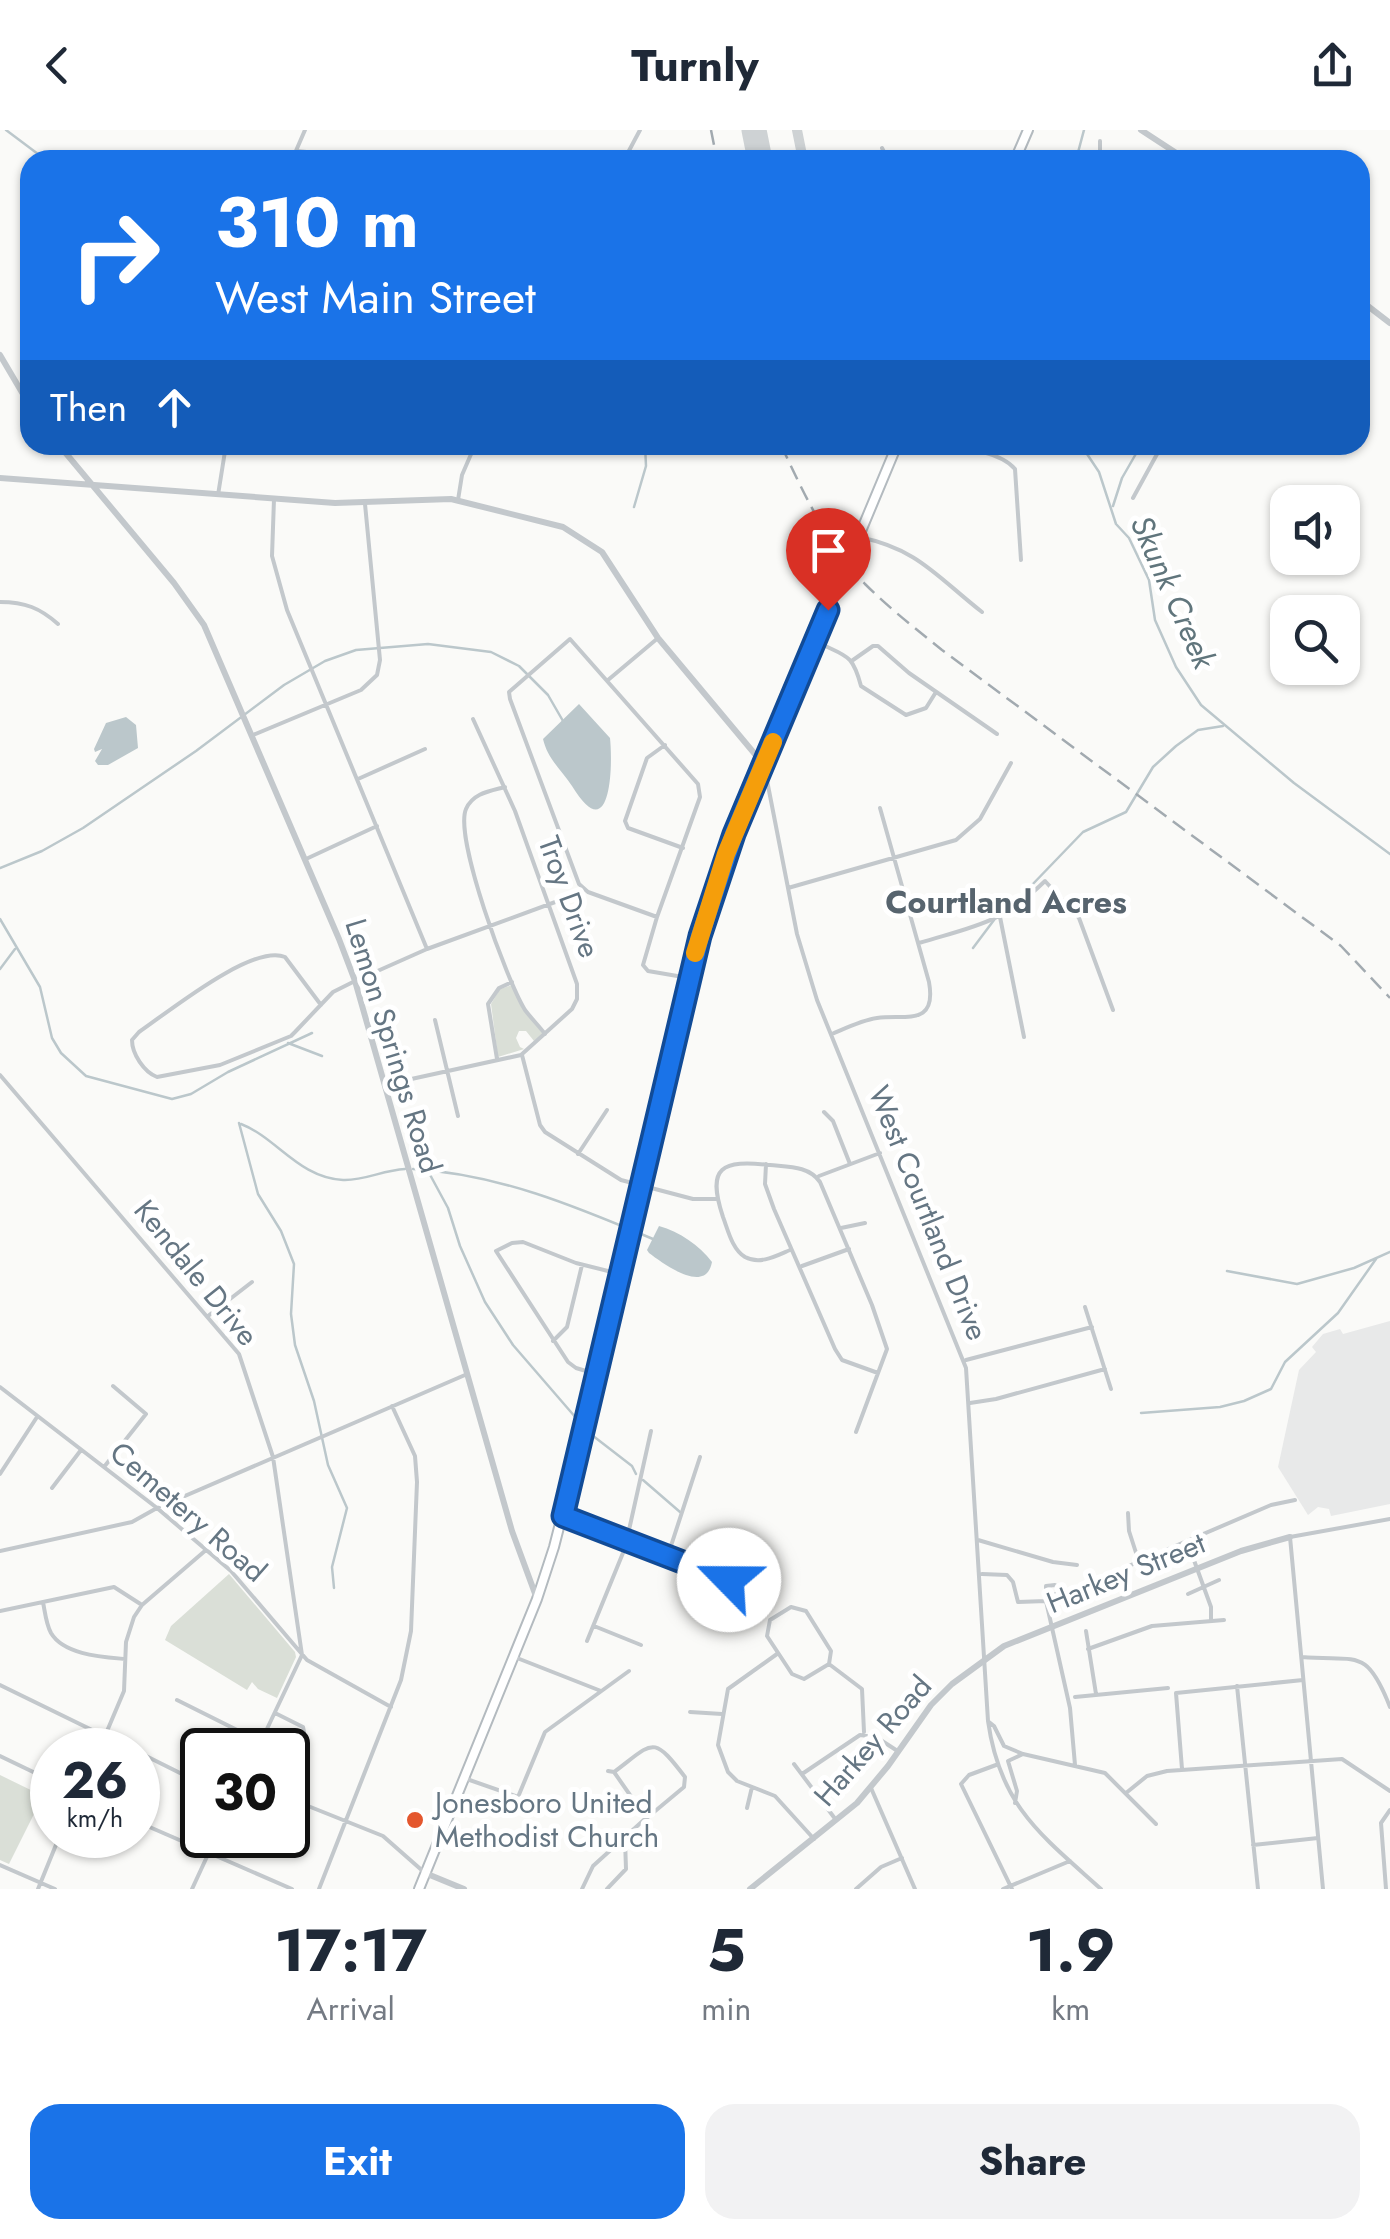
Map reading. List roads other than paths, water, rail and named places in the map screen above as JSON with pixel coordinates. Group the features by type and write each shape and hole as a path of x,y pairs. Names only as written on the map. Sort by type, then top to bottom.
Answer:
{"main road":[{"path":"418,1889 537,1599 563,1516 689,978 712,896 893,455"}],"street":[{"path":"296,150 305,130"},
{"path":"1141,130 1170,150"},
{"path":"1100,140 1100,150"},
{"path":"1370,308 1390,323"},
{"path":"0,355 20,389"},
{"name":"Lemon Springs Road","path":"67,455 194,610 209,636 306,859 354,980 512,1531 537,1599"},
{"path":"218,495 224,455"},
{"path":"458,500 462,475 471,455"},
{"path":"982,455 1008,461 1015,469 1021,560"},
{"path":"1133,498 1157,455"},
{"path":"0,478 274,500 365,504 458,500 562,527 590,541 615,570 658,638 764,765"},
{"path":"274,500 272,556 278,584 428,949"},
{"path":"252,735 361,690 377,676 380,660 365,504"},
{"path":"859,537 911,553 982,612"},
{"path":"0,602 42,610 58,624"},
{"path":"607,680 658,638"},
{"path":"657,916 588,892 578,884 528,752 510,692 570,640 664,744 700,792 644,965 648,971 689,978"},
{"path":"815,641 853,660 858,666 861,686 906,715 926,708 936,692"},
{"path":"853,660 878,646 997,734"},
{"name":"Troy Drive","path":"384,1085 521,1054 572,1009 578,991 505,786 473,719"},
{"path":"664,744 647,758 625,821 628,828 683,848"},
{"path":"358,779 425,749"},
{"path":"788,888 945,844 974,828 1011,764"},
{"name":"West Courtland Drive","path":"764,765 809,977 964,1360 970,1403 988,1721 996,1765 1014,1803 1101,1889"},
{"path":"505,786 473,798 463,819 466,852 526,1012 545,1034"},
{"path":"830,1035 871,1018 914,1018 930,1004 918,943 880,808"},
{"path":"306,859 378,826"},
{"path":"918,943 1000,918 1019,906 1045,880 1079,918 1113,1010"},
{"path":"321,1004 285,958 267,955 242,964 138,1032 132,1048 148,1072 157,1078 220,1066 291,1036 334,992 354,980 578,894"},
{"path":"1000,918 1024,1037"},
{"path":"497,1060 488,1004 499,988 513,982"},
{"path":"435,1020 458,1116"},
{"path":"521,1054 540,1125 578,1154 611,1176 693,1200 717,1199"},
{"name":"Kendale Drive","path":"0,1075 239,1354 273,1457 302,1655"},
{"path":"578,1154 607,1110"},
{"path":"824,1112 833,1121 850,1164"},
{"path":"817,1177 880,1153"},
{"path":"790,1250 758,1260 744,1256 734,1246 717,1199 716,1176 724,1167 745,1162 766,1164 809,1170 817,1177 887,1348 856,1432"},
{"path":"766,1164 765,1184 790,1250 842,1360 878,1374"},
{"path":"840,1228 865,1223"},
{"path":"597,1378 569,1364 496,1252 512,1242 523,1242 582,1265 620,1274"},
{"path":"800,1267 849,1249"},
{"path":"553,1341 566,1327 582,1265"},
{"path":"208,1316 252,1282"},
{"path":"1086,1306 1111,1389"},
{"path":"964,1360 1092,1328"},
{"path":"970,1403 1105,1369"},
{"path":"0,1551 132,1522 156,1508 466,1374"},
{"path":"104,1468 146,1414 113,1386"},
{"name":"Cemetery Road","path":"0,1387 206,1550 234,1575 302,1655 391,1707"},
{"path":"319,1889 391,1707 410,1647 418,1482 415,1456 392,1406"},
{"path":"0,1474 38,1416"},
{"path":"587,1641 625,1539 651,1431"},
{"path":"52,1488 80,1450"},
{"path":"668,1555 700,1457"},
{"path":"1124,1568 1270,1505 1295,1500"},
{"path":"1128,1513 1128,1531 1139,1562"},
{"path":"563,1516 729,1580 731,1560 727,1546"},
{"path":"1323,1889 1290,1537 1390,1519"},
{"name":"Harkey Street","path":"984,1660 1010,1643 1266,1542 1290,1537"},
{"path":"978,1540 1052,1562 1077,1565"},
{"path":"1187,1541 1211,1607 1211,1620"},
{"path":"109,1728 124,1690 128,1632 142,1605 206,1550"},
{"path":"980,1574 1007,1575 1014,1582 1018,1602 1045,1598 1070,1708 1076,1766"},
{"path":"1188,1594 1220,1580"},
{"path":"0,1611 114,1587 142,1605"},
{"path":"43,1602 50,1630 58,1641 91,1656 125,1659"},
{"path":"791,1607 810,1615 830,1646 828,1664 804,1678 792,1674 766,1636 770,1620 791,1607"},
{"path":"1088,1648 1140,1629 1224,1620"},
{"path":"594,1626 641,1645"},
{"path":"1086,1631 1096,1694"},
{"path":"777,1654 730,1686 722,1714 720,1758 733,1778 775,1796 814,1839"},
{"path":"268,1728 302,1655"},
{"path":"512,1656 602,1692"},
{"path":"1302,1657 1358,1660 1382,1684 1390,1707"},
{"name":"Harkey Road","path":"750,1889 871,1788 938,1699 984,1660"},
{"path":"828,1664 862,1689 864,1734"},
{"path":"464,1778 518,1798 544,1732 629,1671"},
{"path":"1382,1684 1390,1679"},
{"path":"1182,1769 1176,1693 1303,1680"},
{"path":"0,1685 89,1728"},
{"path":"1237,1686 1258,1889"},
{"path":"1075,1698 1168,1688"},
{"path":"177,1700 233,1728"},
{"path":"690,1712 722,1714"},
{"path":"275,1713 303,1728"},
{"path":"988,1721 1004,1746 1106,1773 1156,1824"},
{"path":"864,1734 898,1752"},
{"path":"802,1774 864,1734"},
{"path":"582,1889 593,1866 684,1787 685,1777 665,1751 656,1746 646,1748 611,1771 646,1818"},
{"path":"1014,1803 1017,1791 1008,1761 1023,1754"},
{"path":"0,1756 30,1770"},
{"path":"1126,1793 1152,1774 1182,1769 1346,1760 1390,1791"},
{"path":"794,1764 836,1821"},
{"path":"996,1765 969,1776 962,1784 1011,1888"},
{"path":"747,1808 752,1787"},
{"path":"871,1788 915,1889"},
{"path":"310,1806 384,1836 425,1873 464,1889"},
{"path":"1386,1889 1381,1823 1390,1810"},
{"path":"1253,1845 1318,1838"},
{"path":"607,1889 626,1868 624,1840"},
{"path":"39,1886 51,1858"},
{"path":"192,1889 207,1858"},
{"path":"215,1858 292,1889"},
{"path":"856,1889 880,1868 902,1858"},
{"path":"1003,1889 1070,1861"},
{"path":"0,1865 39,1886 54,1889"}],"waterway":[{"path":"6,130 33,150"},
{"path":"1079,150 1084,130"},
{"path":"634,507 645,455"},
{"name":"Skunk Creek","path":"1088,455 1099,472 1116,524 1129,538 1149,580 1155,620 1176,667 1201,705 1294,783 1390,854"},
{"path":"1113,506 1135,455"},
{"path":"0,868 83,828 284,685 325,661 356,650 428,644 491,652 519,666 548,695 563,721"},
{"path":"998,913 1030,887 1083,832 1126,812 1153,767 1176,746 1198,730 1223,726"},
{"path":"0,919 40,987 52,1038 61,1053 86,1076 172,1099 191,1094 312,1033"},
{"path":"973,948 994,920"},
{"path":"0,969 15,949"},
{"path":"288,1043 322,1056"},
{"path":"239,1123 258,1194 281,1231 294,1264 291,1314 295,1345 314,1401 328,1465 347,1508 332,1567 334,1588"},
{"path":"241,1124 327,1178 351,1180 405,1169"},
{"path":"413,1169 506,1185 653,1239"},
{"path":"428,1171 448,1208 485,1302 513,1345 583,1426"},
{"path":"1227,1271 1297,1284 1354,1268 1390,1252"},
{"path":"1141,1413 1220,1407 1271,1389 1285,1362 1338,1313 1376,1259"},
{"path":"588,1432 632,1466 636,1474"},
{"path":"643,1480 680,1512"}],"railway":[{"path":"711,130 715,150"},
{"path":"786,455 828,535 865,584 942,650 1341,946 1390,998"}],"place":[{"name":"Jonesboro United Methodist Church","path":"415,1820"}],"district":[{"name":"Courtland Acres","path":"1006,902"}]}
